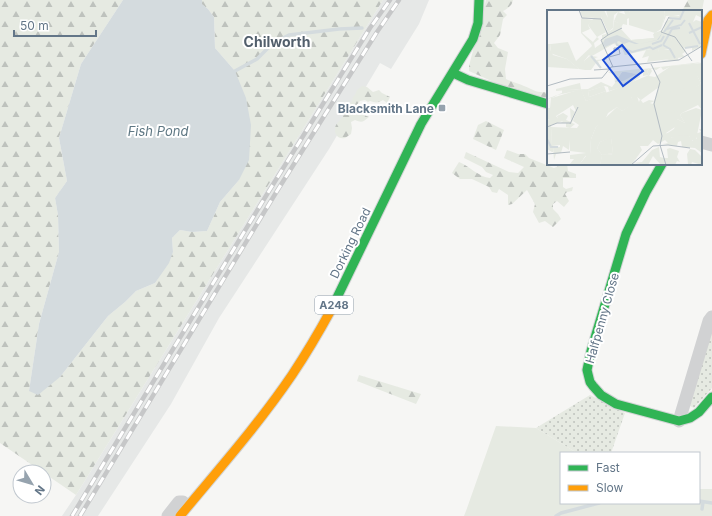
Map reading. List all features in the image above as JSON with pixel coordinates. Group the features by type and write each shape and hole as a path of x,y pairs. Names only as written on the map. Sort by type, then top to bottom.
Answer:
{"main road":[{"name":"Dorking Road","path":"180,516 253,428 292,375 314,340 335,303 421,124 453,73 476,31 479,0"},
{"path":"702,49 708,20 712,15"},
{"path":"453,73 468,80 547,104"},
{"name":"Halfpenny Close","path":"661,165 646,192 626,234 591,351 587,370 591,383 598,392 616,404 679,421"},
{"path":"679,421 690,418 699,412 712,397"}],"street":[{"path":"702,142 712,145"},
{"path":"679,421 709,321 712,317"},
{"path":"168,516 179,502 190,503"}],"shaded area":[{"path":"383,0 429,0 419,24 391,69 380,63 329,149 219,318 171,404 98,516 62,516 76,495"}],"green space":[{"path":"0,0 123,0 81,64 59,138 67,181 55,198 58,215 59,252 39,324 29,391 60,377 108,316 136,291 155,283 173,252 172,238 180,230 192,232 207,231 220,202 239,180 235,71 215,48 214,17 208,9 201,4 202,0 383,0 76,495 52,479 52,464 31,464 0,443"},
{"path":"486,0 513,0 511,5 503,11 507,15 503,19 500,35 494,43 498,48 508,52 505,69 506,79 535,91 547,92 547,106 469,71"},
{"path":"688,0 704,0 702,11 683,10"},
{"path":"362,86 367,87 373,92 379,90 390,97 387,103 383,100 380,102 368,102 365,100 360,101 355,107 359,113 369,117 362,122 355,120 351,122 351,134 345,138 339,138 335,132 335,127 343,117 345,110 352,101 357,90"},
{"path":"486,121 504,130 496,150 473,139 478,125"},
{"path":"507,150 518,154 525,154 529,158 554,168 560,165 567,165 568,171 576,174 576,178 563,178 563,187 566,189 573,187 572,191 565,194 569,201 564,207 557,201 553,204 553,209 561,219 553,227 545,221 539,223 533,212 535,204 527,190 512,204 508,205 508,195 499,189 497,193 492,192 489,187 472,179 460,179 452,173 459,162 478,174 490,178 493,175 486,172 482,167 464,158 466,152 509,172 518,173 524,167 504,158"},
{"path":"712,327 712,388 694,408 690,406"},
{"path":"359,375 421,394 416,404 357,381"},
{"path":"590,395 625,413 611,452 575,452 536,428"},
{"path":"496,426 536,428 575,452 560,452 560,504 700,504 700,489 712,489 712,516 464,516"}],"water":[{"name":"Fish Pond","path":"123,0 202,0 202,4 214,17 215,48 235,71 246,98 251,125 249,160 239,180 220,202 207,231 192,232 180,230 172,238 173,252 169,263 155,283 136,291 108,316 60,377 38,395 29,391 39,324 59,252 58,215 55,198 67,181 59,138 81,64"}],"waterway":[{"path":"235,71 257,59 273,43 289,35 362,28"},
{"path":"700,501 712,503"},
{"path":"702,509 703,502"},
{"path":"556,516 561,513 595,504"}],"railway":[{"path":"72,516 269,191 370,28 390,0"},
{"path":"80,516 277,191 377,32 399,0"}],"traffic: fast":[{"path":"331,310 421,124 473,39 478,23 479,0"},
{"path":"453,73 468,80 547,104"},
{"path":"661,165 646,192 626,234 591,351 587,370 590,382 593,386 601,395 616,404 679,421 690,418 699,412 712,397"}],"traffic: slow":[{"path":"702,49 708,20 712,15"},
{"path":"180,516 266,412 292,375 331,310"}],"place":[{"name":"Blacksmith Lane","path":"442,108"}],"district":[{"name":"Chilworth","path":"277,41"}]}
